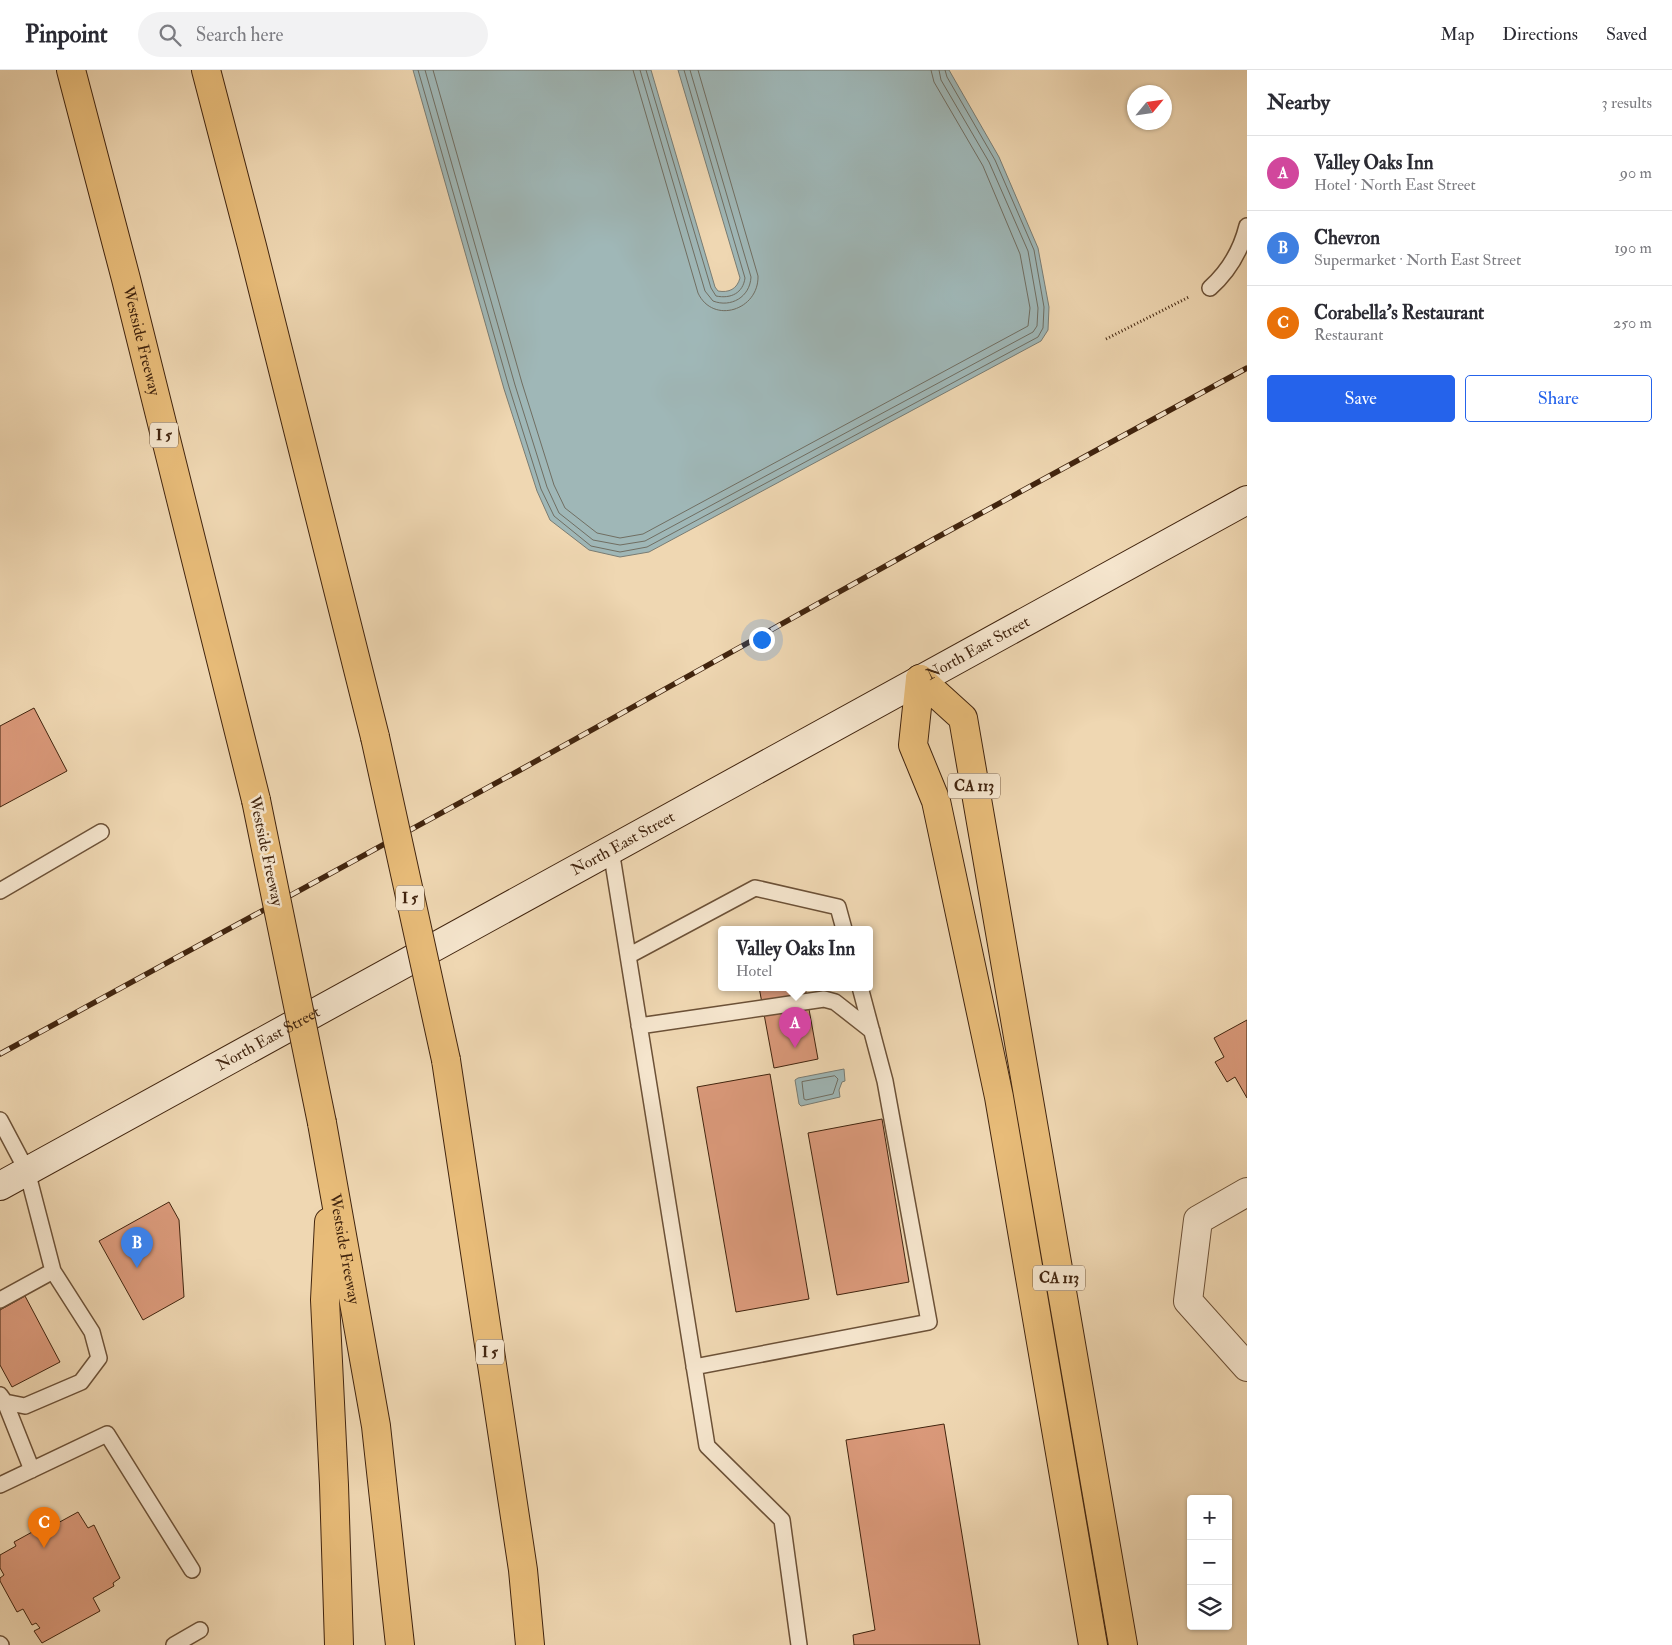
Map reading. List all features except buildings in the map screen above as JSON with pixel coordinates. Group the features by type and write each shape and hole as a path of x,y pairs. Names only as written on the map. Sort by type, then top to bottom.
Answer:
{"highway":[{"name":"Westside Freeway","path":"71,70 256,800 322,1123 376,1426 400,1645"},
{"name":"I 5","path":"206,70 255,256 375,736 446,1060 523,1570 530,1645"},
{"path":"920,679 913,745 936,801 999,1098 1093,1645"},
{"name":"CA 113","path":"920,679 963,718 1122,1645"},
{"path":"332,1178 325,1300 334,1484 339,1645"},
{"path":"523,1570 541,1645"}],"main road":[{"name":"North East Street","path":"0,1186 1247,500"},
{"path":"1247,1192 1198,1220 1188,1301 1247,1367"}],"lane":[{"path":"1210,288 1222,277 1242,245 1247,226"},
{"path":"0,891 101,832"},
{"path":"611,850 706,1446 782,1520 799,1645"},
{"path":"628,956 755,888 838,907 843,926"},
{"path":"694,1368 929,1322 885,1080 861,991"},
{"path":"639,1026 824,999 835,1002 872,1032"},
{"path":"0,1120 27,1171 53,1271 92,1332 99,1358 81,1382 25,1406 3,1398"},
{"path":"0,1300 53,1271"},
{"path":"3,1398 32,1470"},
{"path":"0,1485 107,1434 192,1570"},
{"path":"174,1645 200,1630"}],"path":[{"path":"1106,340 1163,309 1210,288"}],"water":[{"path":"413,70 651,70 715,287 718,291 729,291 735,287 740,278 678,70 949,70 999,157 1038,248 1049,307 1048,330 1041,341 649,552 620,557 589,550 550,520 537,491 504,389"},
{"path":"844,1069 845,1081 842,1082 839,1090 840,1097 801,1106 799,1104 795,1080"}],"railway":[{"path":"0,1054 520,770 934,539 1247,368"}],"place":[{"name":"Valley Oaks Inn","path":"795,1048"},
{"name":"Chevron","path":"137,1268"},
{"name":"Corabella's Restaurant","path":"44,1548"}]}
